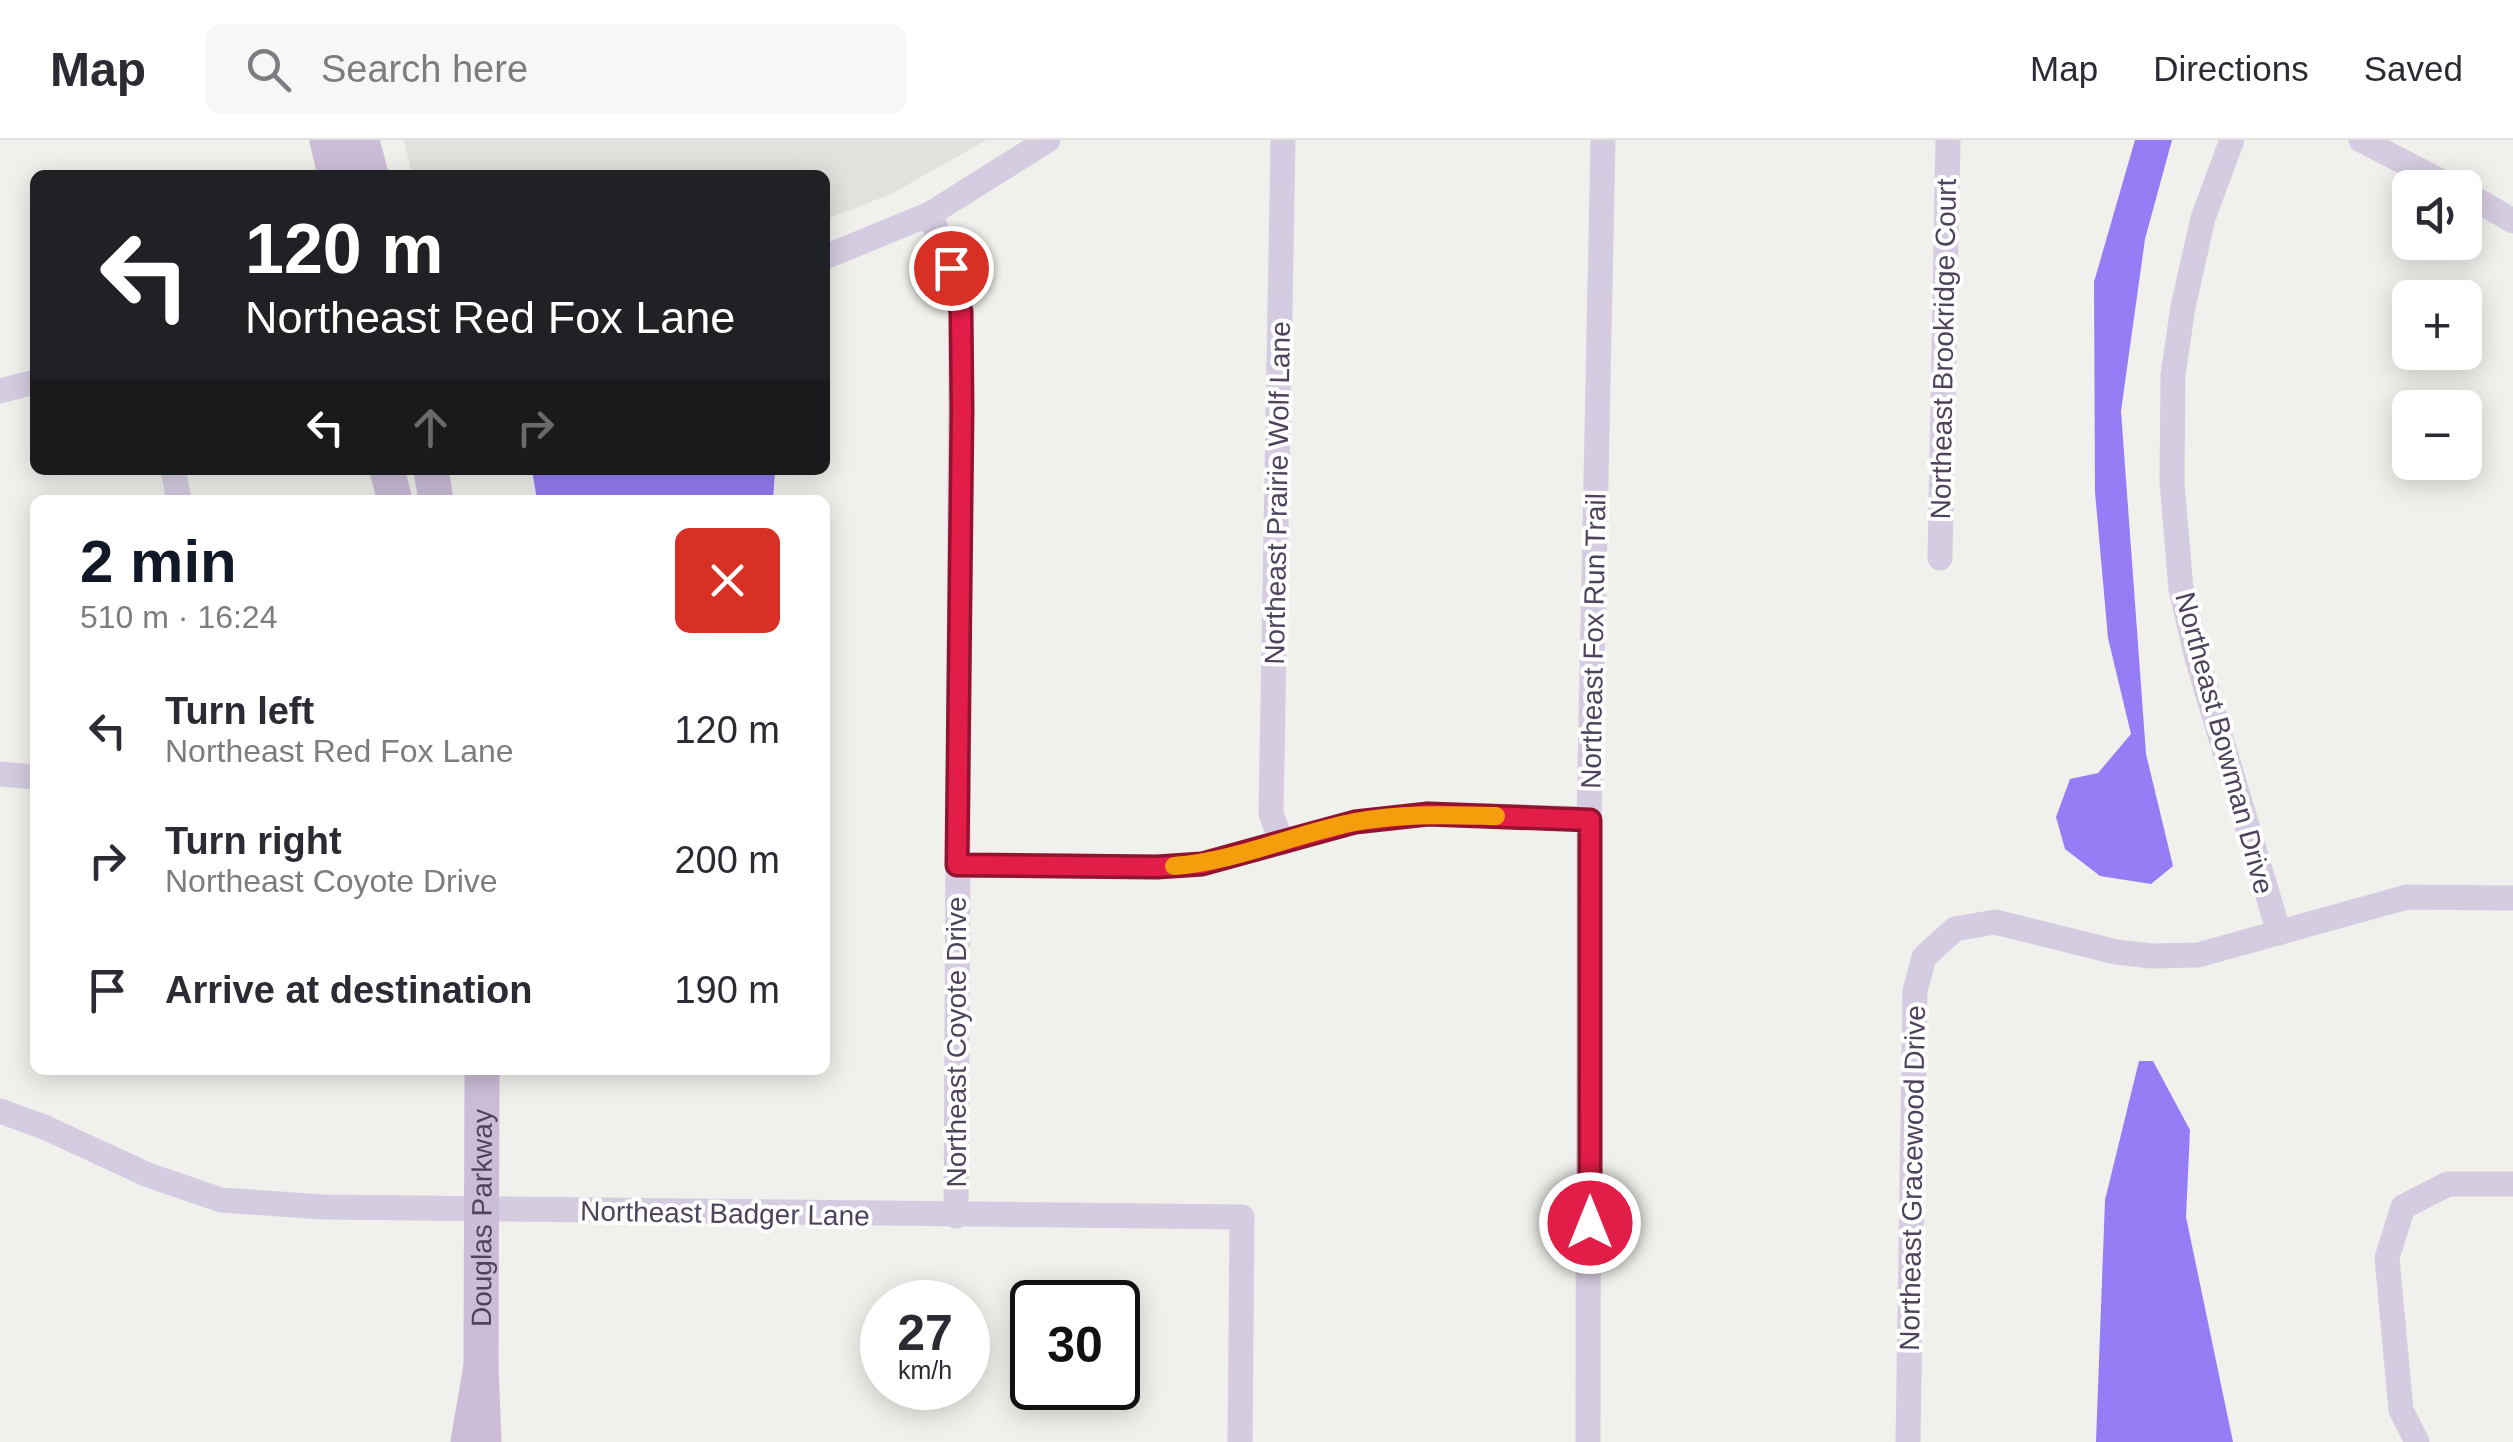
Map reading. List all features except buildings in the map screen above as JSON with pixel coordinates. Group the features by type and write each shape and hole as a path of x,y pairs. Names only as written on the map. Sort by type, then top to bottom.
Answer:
{"street":[{"path":"327,140 334,170"},
{"path":"362,140 371,170"},
{"path":"830,255 930,214 1048,140"},
{"name":"Northeast Prairie Wolf Lane","path":"1282,843 1271,814 1283,140"},
{"name":"Northeast Fox Run Trail","path":"1588,1442 1590,820 1603,140"},
{"name":"Northeast Brookridge Court","path":"1940,558 1948,140"},
{"name":"Northeast Bowman Drive","path":"2232,140 2203,218 2183,307 2173,374 2172,482 2181,589 2196,658 2278,934"},
{"path":"2361,140 2419,170"},
{"path":"2482,203 2513,220"},
{"name":"Northeast Coyote Drive","path":"930,214 951,268 961,312 956,1216"},
{"path":"0,391 30,383"},
{"path":"0,774 30,777"},
{"path":"957,865 1202,864 1355,822 1428,814 1590,820"},
{"path":"2278,934 2407,897 2513,898"},
{"name":"Northeast Gracewood Drive","path":"1908,1442 1915,991 1924,956 1955,929 1995,922 2116,952 2152,956 2198,955 2278,934"},
{"name":"Douglas Parkway","path":"482,1075 484,1442"},
{"name":"Northeast Badger Lane","path":"0,1111 44,1126 148,1175 221,1200 322,1207 1242,1217 1240,1442"},
{"path":"2417,1442 2401,1410 2387,1258 2403,1207 2448,1184 2513,1184"},
{"name":"Douglas Parkway","path":"468,1442 481,1366"}],"shaded area":[{"path":"404,140 987,140 891,194 830,218 830,170 411,170"},
{"path":"2135,140 2172,140 2145,239 2121,411 2146,754 2173,866 2151,884 2100,876 2065,849 2056,817 2070,779 2098,773 2131,734 2108,638 2095,492 2094,282"},
{"path":"533,475 775,475 773,495 536,495"},
{"path":"2139,1061 2153,1061 2190,1130 2186,1217 2233,1442 2096,1442 2105,1200"}],"slow traffic":[{"path":"1174,866 1202,864 1355,822 1428,814 1496,816"}],"route":[{"path":"951,268 961,312 962,409 957,865 1202,864 1355,822 1428,814 1590,820 1590,1223"}]}
